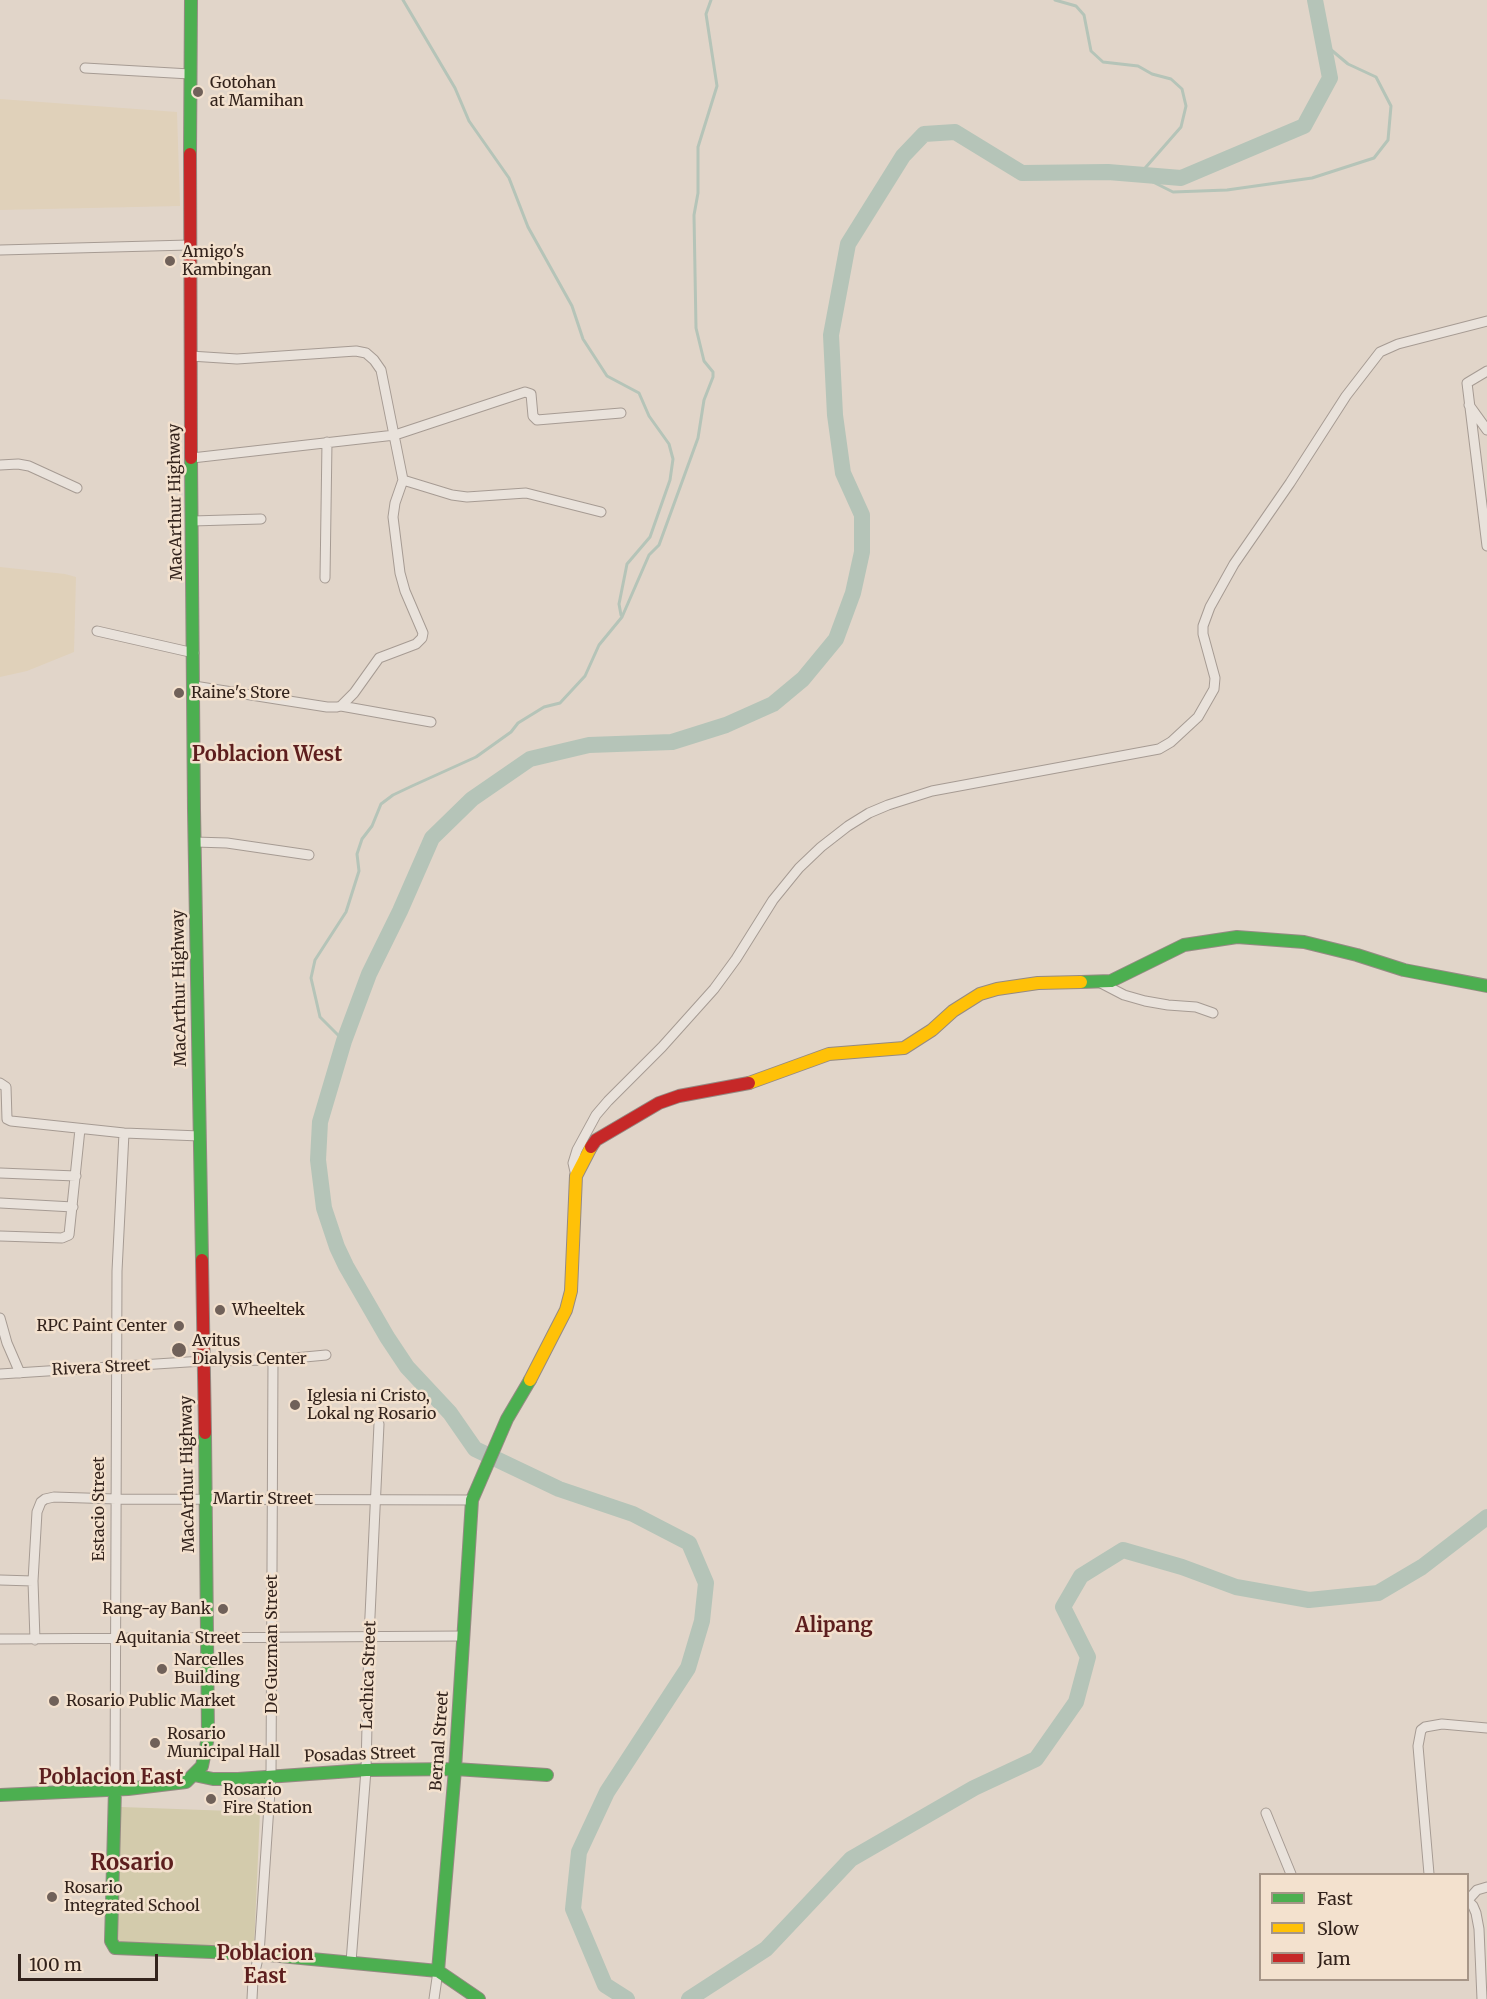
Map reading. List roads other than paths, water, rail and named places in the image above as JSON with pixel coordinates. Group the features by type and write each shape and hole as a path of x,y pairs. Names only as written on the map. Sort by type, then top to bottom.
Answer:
{"main road":[{"name":"MacArthur Highway","path":"191,0 190,356 208,1737 202,1766 194,1775"},
{"path":"576,1176 587,1152 596,1140 659,1103 679,1096 739,1086 767,1078 829,1054 904,1048 932,1030 967,1001 980,994 997,988 1038,983 1111,981 1184,945 1237,937 1304,942 1404,970 1487,986"},
{"name":"Bernal Street","path":"438,1971 456,1769 472,1500 507,1419 548,1348 566,1310 571,1291 576,1176"},
{"name":"Posadas Street","path":"194,1775 213,1779 366,1770 456,1769 547,1775"},
{"path":"0,1795 172,1785 186,1782 194,1775"},
{"name":"Estacio Street","path":"115,1789 111,1941 115,1948 260,1954"},
{"path":"260,1954 438,1971 479,1999"}],"street":[{"path":"86,68 190,74"},
{"path":"0,250 189,245"},
{"path":"576,1176 573,1163 577,1150 596,1115 714,989 773,900 799,868 848,826 888,805 932,791 1159,749 1171,742 1198,717 1214,689 1215,678 1203,634 1203,626 1210,607 1234,564 1346,396 1380,352 1398,344 1487,321"},
{"path":"190,356 237,359 356,351 366,353 374,360 381,370 404,480 395,503 393,518 400,573 423,633 422,638 416,644 380,658 354,693 337,707 194,686"},
{"path":"1487,371 1467,384 1487,546"},
{"path":"192,458 395,435 527,392 531,394 533,416 537,420 621,413"},
{"path":"1468,404 1487,430"},
{"path":"325,578 327,442"},
{"path":"0,465 29,466 77,488"},
{"path":"1477,477 1487,491"},
{"path":"404,480 453,495 467,497 526,493 601,512"},
{"path":"192,521 261,519"},
{"path":"97,631 194,653"},
{"path":"341,705 431,722"},
{"path":"195,842 227,843 309,855"},
{"path":"1099,982 1124,995 1145,1001 1196,1007 1213,1013"},
{"path":"0,1083 6,1087 7,1119 9,1121 124,1133 200,1136"},
{"path":"0,1236 65,1238 71,1231 80,1129"},
{"name":"Estacio Street","path":"115,1789 117,1270 124,1133"},
{"path":"0,1173 76,1176"},
{"path":"0,1203 73,1207"},
{"path":"0,1318 7,1343 20,1373"},
{"name":"Rivera Street","path":"0,1374 203,1361 273,1360 326,1355"},
{"name":"De Guzman Street","path":"252,1999 253,1980 260,1954 271,1776 273,1360"},
{"name":"Lachica Street","path":"351,1962 366,1770 369,1637 379,1424"},
{"name":"Martir Street","path":"33,1581 37,1512 41,1502 54,1497 472,1500"},
{"path":"0,1580 33,1581 35,1640"},
{"name":"Aquitania Street","path":"0,1639 463,1635"},
{"path":"1429,1873 1418,1746 1421,1730 1442,1724 1487,1728"},
{"path":"1266,1813 1290,1873"},
{"path":"1469,1899 1477,1890 1487,1887"},
{"path":"1469,1903 1476,1913 1479,1929 1482,1999"},
{"name":"Bernal Street","path":"434,1999 438,1971"}],"waterway":[{"path":"403,0 455,88 469,121 509,178 528,227 572,306 583,339 607,376 639,393 649,416 669,444 673,459 670,480 650,537 627,564 619,604 621,615"},
{"path":"344,1041 320,1017 311,978 315,960 346,912 359,871 357,854 362,839 372,826 381,804 393,795 476,757 511,732 518,723 544,707 560,703 585,676 599,645 622,617 649,555 659,545 698,438 704,400 713,377 713,372 704,361 696,328 694,215 698,193 698,147 717,86 706,14 711,0"},
{"path":"1055,0 1076,6 1084,15 1091,51 1103,62 1138,66 1152,74 1171,79 1182,89 1186,106 1181,127 1139,175 1173,192 1227,190 1312,178 1374,158 1388,140 1391,106 1376,77 1348,64 1323,43"},
{"path":"627,1999 605,1985 573,1909 579,1852 607,1792 688,1668 702,1621 706,1583 689,1543 633,1514 559,1489 475,1449 450,1413 407,1367 346,1266 324,1208 318,1160 320,1122 344,1041 369,974 432,838 472,799 530,759 589,745 672,742 726,725 773,704 803,679 836,639 853,593 862,552 862,515 843,473 835,415 831,335 848,244 903,156 924,134 955,132 1022,173 1108,172 1181,178 1304,126 1330,78 1315,0"},
{"path":"689,1999 766,1949 851,1859 974,1788 1036,1759 1076,1702 1088,1657 1063,1607 1081,1576 1123,1550 1182,1567 1236,1587 1309,1600 1378,1593 1422,1567 1487,1517"}],"place":[{"name":"Gotohan at Mamihan","path":"198,92"},
{"name":"Amigo's Kambingan","path":"170,261"},
{"name":"Raine's Store","path":"179,693"},
{"name":"Wheeltek","path":"220,1310"},
{"name":"RPC Paint Center","path":"179,1326"},
{"name":"Avitus Dialysis Center","path":"179,1350"},
{"name":"Iglesia ni Cristo, Lokal ng Rosario","path":"295,1405"},
{"name":"Rang-ay Bank","path":"223,1609"},
{"name":"Narcelles Building","path":"162,1669"},
{"name":"Rosario Public Market","path":"54,1701"},
{"name":"Rosario Municipal Hall","path":"155,1743"},
{"name":"Rosario Fire Station","path":"211,1799"},
{"name":"Rosario Integrated School","path":"52,1897"}],"district":[{"name":"Poblacion West","path":"267,755"},
{"name":"Alipang","path":"834,1626"},
{"name":"Poblacion East","path":"111,1778"},
{"name":"Rosario","path":"132,1864"},
{"name":"Poblacion East","path":"265,1966"}]}
